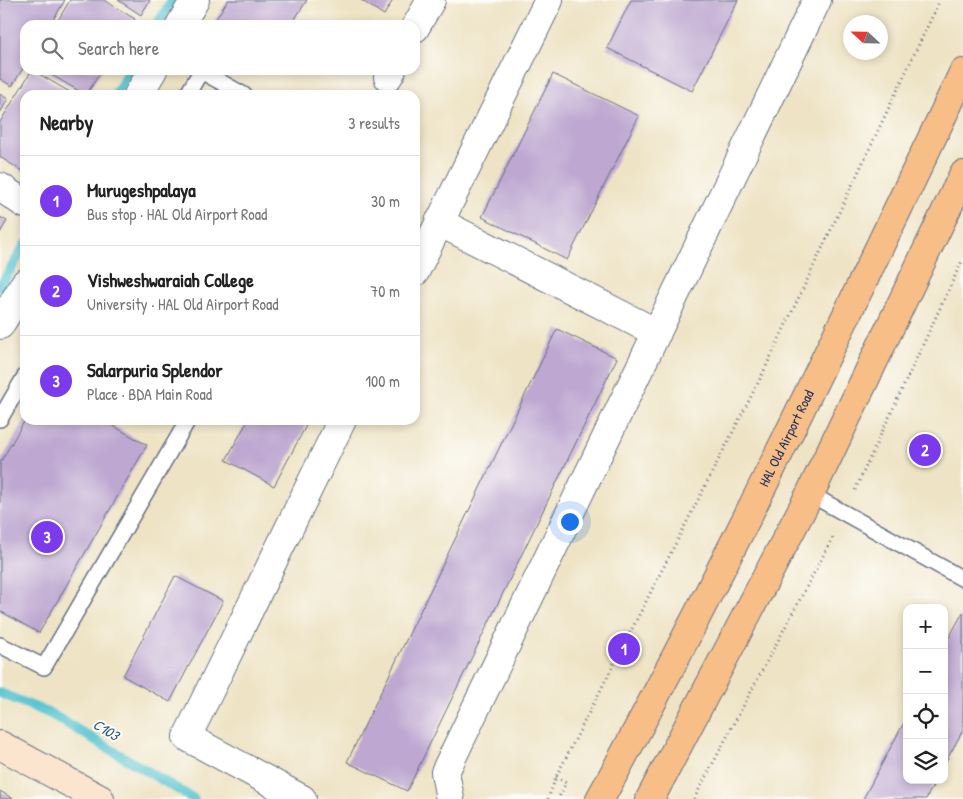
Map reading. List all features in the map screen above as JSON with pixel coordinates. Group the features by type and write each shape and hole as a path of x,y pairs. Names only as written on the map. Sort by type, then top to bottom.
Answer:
{"main road":[{"name":"HAL Old Airport Road","path":"600,799 670,670 770,475 963,73"},
{"path":"650,799 810,494 963,174"}],"street":[{"path":"183,20 195,0"},
{"path":"420,20 431,0"},
{"path":"420,262 549,0"},
{"path":"450,799 445,772 817,0"},
{"path":"141,90 150,75"},
{"path":"0,187 20,200"},
{"path":"440,222 657,333"},
{"path":"0,325 20,291"},
{"path":"302,799 187,737 340,425"},
{"path":"0,745 86,795"}],"lane":[{"path":"190,90 199,75"},
{"path":"208,75 235,90"},
{"path":"0,419 20,385"},
{"path":"0,644 44,667 185,425"},
{"path":"810,494 963,579"}],"path":[{"path":"548,799 556,777 761,377 940,0"},
{"path":"556,777 566,783 558,799"}],"building":[{"path":"0,0 65,0 53,20 20,20 20,73 12,86 0,79"},
{"path":"70,0 104,0 135,19 134,20 58,20"},
{"path":"118,0 150,0 141,15"},
{"path":"228,0 307,0 294,20 215,20"},
{"path":"361,0 393,0 384,15"},
{"path":"631,0 738,0 692,91 607,48"},
{"path":"553,74 639,116 567,260 482,217"},
{"path":"29,75 41,75 66,90 20,90 20,170 0,157 0,122"},
{"path":"52,75 99,75 89,90 77,90"},
{"path":"0,94 8,99 0,113"},
{"path":"0,217 7,221 0,233"},
{"path":"557,329 617,358 407,791 347,762"},
{"path":"22,425 112,425 147,445 39,633 0,611 0,463"},
{"path":"245,425 306,425 274,486 226,460"},
{"path":"175,576 223,601 170,702 123,676"},
{"path":"963,612 963,730 948,758 948,649 948,640"},
{"path":"903,724 903,784 934,784 926,799 863,799"},
{"path":"0,791 13,799 0,799"}],"waterway":[{"name":"C103","path":"160,20 172,0"},
{"name":"C103","path":"118,90 127,75"},
{"name":"C103","path":"0,287 20,253"},
{"name":"C103","path":"0,693 51,714 194,799"}],"place":[{"name":"Vishweshwaraiah College","path":"925,450"},
{"name":"Salarpuria Splendor","path":"47,537"},
{"name":"Murugeshpalaya","path":"624,649"}]}
